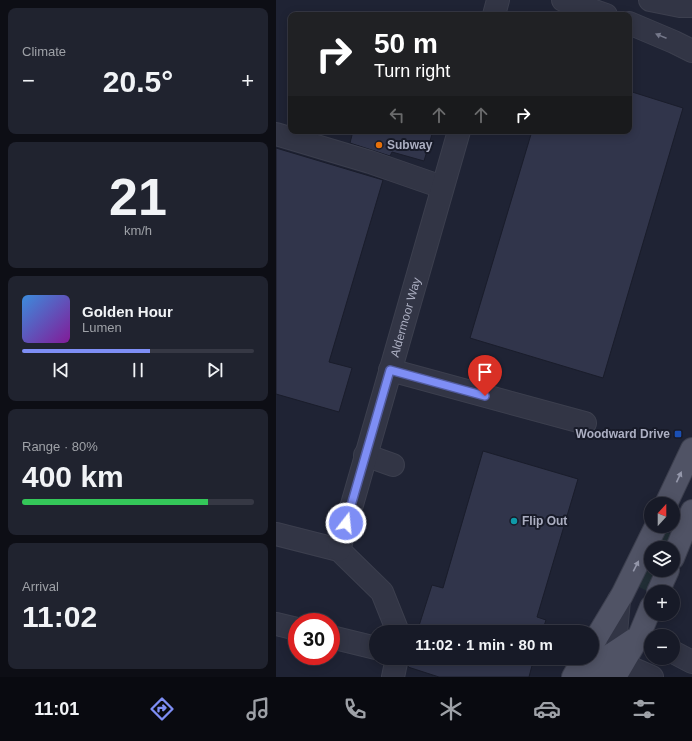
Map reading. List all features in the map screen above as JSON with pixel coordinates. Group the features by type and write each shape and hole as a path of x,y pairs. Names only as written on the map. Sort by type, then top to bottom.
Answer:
{"main road":[{"path":"669,497 692,449"},
{"path":"680,541 692,511"},
{"path":"599,633 619,600 652,533"},
{"path":"590,677 606,658 619,663 644,640"},
{"path":"573,677 580,665"}],"street":[{"path":"495,12 498,0"},
{"path":"563,0 597,12"},
{"path":"650,0 680,6 692,6"},
{"path":"632,24 674,42 692,52"},
{"path":"276,134 370,162 442,187"},
{"name":"Aldermoor Way","path":"339,550 458,134"},
{"path":"390,370 585,423"},
{"path":"365,455 393,465"},
{"path":"276,534 339,550 382,592 395,625"},
{"path":"619,600 616,633 619,663 652,677"},
{"path":"276,624 288,627"},
{"path":"340,639 369,646"},
{"path":"680,656 692,662"},
{"path":"393,677 396,665"}],"shaded area":[{"path":"665,533 671,534 670,541 659,541"},
{"path":"644,576 644,577 655,577 652,585 644,585 644,590 639,587"}],"building":[{"path":"632,92 683,108 603,378 470,338 531,134 632,134"},
{"path":"352,134 432,134 424,161 392,152 390,156 350,143"},
{"path":"276,148 383,180 329,362 352,368 339,412 276,394"},
{"name":"Flip Out","path":"483,451 578,479 537,617 546,620 544,625 419,625 432,585 443,588"},
{"path":"408,665 532,665 529,677 439,677 408,667"}],"place":[{"name":"Subway","path":"379,145"},
{"name":"Woodward Drive","path":"678,434"},
{"name":"Flip Out","path":"514,521"}],"route":[{"path":"346,523 390,370 485,396"}]}
